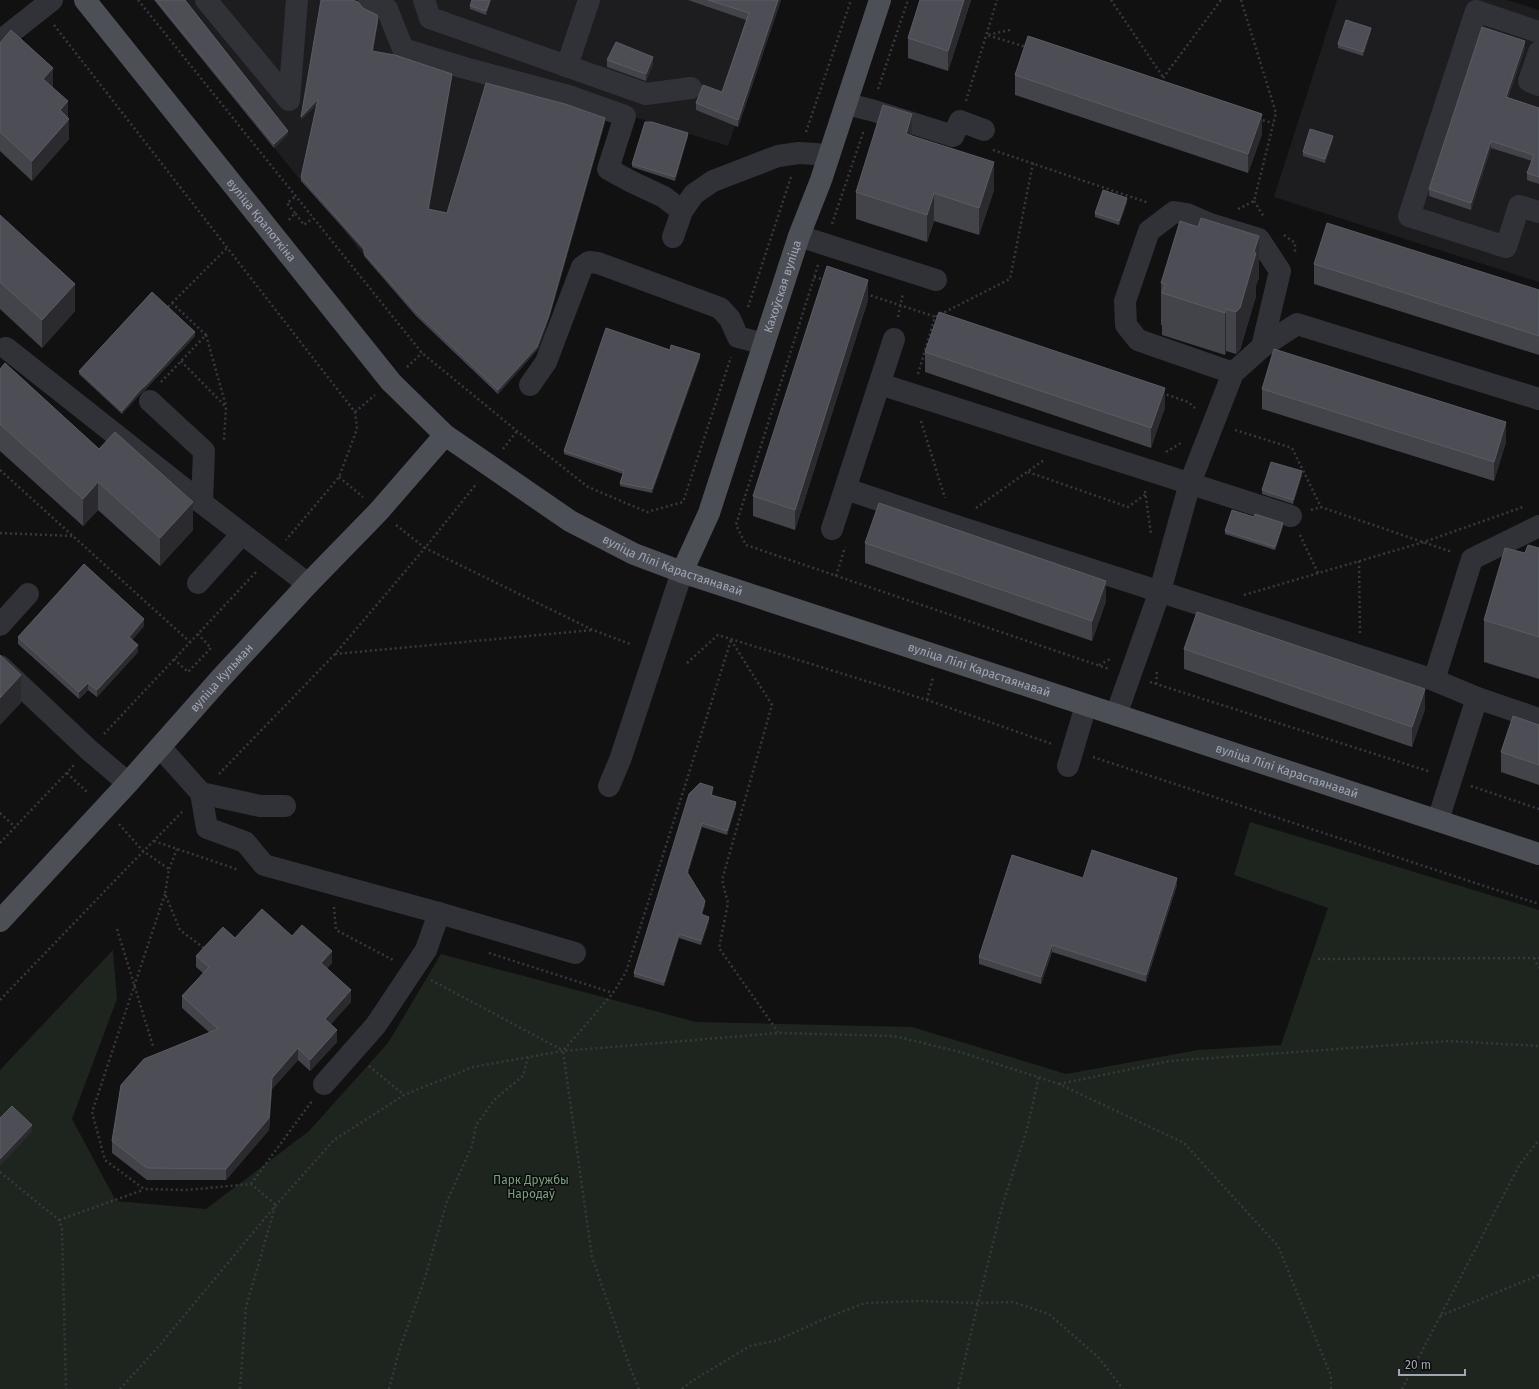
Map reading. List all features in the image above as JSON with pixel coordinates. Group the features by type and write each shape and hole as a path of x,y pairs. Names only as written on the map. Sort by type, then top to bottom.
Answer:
{"main road":[{"name":"вуліца Крапоткіна","path":"85,0 391,382 445,435"},
{"name":"Кахоўская вуліца","path":"682,572 709,513 799,236 829,155 880,0"},
{"name":"вуліца Лілі Карастаянавай","path":"445,435 570,521 634,554 682,572 1539,854"},
{"name":"вуліца Кульман","path":"0,921 128,783 220,679 308,584 379,511 445,435"}],"lane":[{"path":"206,0 289,100 297,0"},
{"path":"369,0 388,9 403,49 465,68 569,96 625,116 608,169 664,197 682,211"},
{"path":"424,0 430,18 646,94 692,88"},
{"path":"567,66 589,0"},
{"path":"0,41 46,4"},
{"path":"1539,32 1476,11 1409,216 1506,247 1519,206 1539,212"},
{"path":"1539,52 1529,81 1539,84"},
{"path":"846,104 871,110 953,136 960,121 987,139"},
{"path":"673,237 682,211 694,194 713,182 778,156 799,153 829,155"},
{"path":"1233,373 1138,340 1126,325 1125,301 1149,231 1174,212 1187,214 1210,224 1259,239 1280,271 1262,347"},
{"path":"799,236 936,280"},
{"path":"530,386 546,362 582,267 589,262 598,263 720,308 730,319 738,337 764,344"},
{"path":"1116,715 1160,591 1190,483 1212,423 1233,373 1262,347 1297,324 1539,398"},
{"path":"832,529 894,339"},
{"path":"6,348 202,503 308,584"},
{"path":"880,384 1291,516"},
{"path":"153,394 204,450 202,503"},
{"path":"846,489 1434,680 1477,698 1539,719"},
{"path":"1434,680 1472,559 1539,526"},
{"path":"198,583 242,534"},
{"path":"609,786 620,760 682,572"},
{"path":"0,624 28,594"},
{"path":"0,666 89,750 128,783"},
{"path":"1438,820 1477,698"},
{"path":"1070,758 1086,705"},
{"path":"160,747 202,793 207,828 245,842 264,865 575,952"},
{"path":"202,793 260,806 284,806"},
{"path":"324,1084 376,1025 413,971 426,950 439,913"}],"path":[{"path":"138,0 422,353 588,487 647,512 683,502 851,0"},
{"path":"960,121 998,0"},
{"path":"1111,0 1163,77"},
{"path":"1157,88 1163,77 1221,0"},
{"path":"1210,224 1254,200 1276,113 1241,0"},
{"path":"0,843 280,547 339,477 357,429 355,412 227,248 46,4"},
{"path":"987,35 1010,30"},
{"path":"987,35 1031,49"},
{"path":"1252,117 1273,123"},
{"path":"987,139 1033,163 1174,212"},
{"path":"1033,163 1010,279 935,317 913,394 953,525 1067,444"},
{"path":"295,213 287,203 296,196"},
{"path":"166,309 227,248"},
{"path":"894,339 907,271"},
{"path":"814,277 829,282"},
{"path":"864,293 942,320"},
{"path":"172,303 206,335 226,407"},
{"path":"153,394 206,335"},
{"path":"1158,392 1188,402 1212,423"},
{"path":"0,1000 335,654 425,548 517,431"},
{"path":"0,470 190,642"},
{"path":"1028,472 1128,507 1146,494"},
{"path":"1243,595 1424,542 1525,507"},
{"path":"0,533 73,536"},
{"path":"425,548 593,630 630,644"},
{"path":"1359,561 1360,656"},
{"path":"335,654 593,630"},
{"path":"174,659 188,672 211,648 198,634"},
{"path":"686,663 718,635 927,700 1070,758 1539,904"},
{"path":"731,640 772,705 722,880 728,903 719,948 779,1033"},
{"path":"639,1389 592,1257 563,1051 613,993 626,972 731,640"},
{"path":"1099,666 1141,644"},
{"path":"67,773 104,808 143,851 169,869"},
{"path":"0,813 15,827"},
{"path":"154,841 244,872"},
{"path":"144,1189 105,1160 92,1112 165,894 169,869 177,849"},
{"path":"165,894 180,930 210,953"},
{"path":"334,903 336,930 563,1051"},
{"path":"117,929 152,1046"},
{"path":"1534,957 1539,968"},
{"path":"1318,958 1539,958"},
{"path":"120,1389 159,1346 276,1205 334,1140 404,1095 473,1067 563,1051 779,1033 894,1036 960,1052 1039,1076 1059,1084 1184,1143 1278,1246 1331,1376 1331,1389"},
{"path":"1059,1084 1170,1061 1449,1041 1539,1046"},
{"path":"352,1052 404,1095"},
{"path":"389,1389 405,1332 424,1282 447,1202 472,1146 476,1125 495,1099 523,1076 528,1057"},
{"path":"958,1389 1003,1204 1027,1129 1039,1076"},
{"path":"251,1184 324,1084"},
{"path":"1402,1389 1520,1164 1539,1140"},
{"path":"0,1172 59,1220 62,1228 66,1389"},
{"path":"59,1220 144,1189 186,1190 251,1184 276,1205"},
{"path":"240,1389 246,1307 276,1205"},
{"path":"1440,1316 1539,1275"},
{"path":"682,1389 692,1381 750,1346 778,1340 826,1318 864,1303 918,1301 978,1303 1013,1302 1049,1314 1098,1357 1123,1389"}],"shaded area":[{"path":"154,0 779,0 728,146 609,109 542,345 498,394 418,317 364,256 341,226 301,181"},
{"path":"1337,0 1507,0 1539,10 1539,282 1274,197"}],"green space":[{"name":"Парк Дружбы Народаў","path":"1250,822 1539,910 1539,1389 0,1389 0,1070 113,950 117,999 72,1119 116,1201 206,1209 309,1131 388,1043 441,954 696,1022 912,1027 1066,1074 1198,1050 1281,1045 1328,908 1234,875"}],"building":[{"path":"156,0 185,0 288,131 274,144"},
{"path":"321,0 352,0 358,2 363,8 377,15 378,17 372,51 395,55 452,74 428,209 447,213 486,83 565,104 605,118 549,315 537,347 498,390 416,312 364,253 364,248 301,177 318,99 301,117"},
{"path":"472,0 490,0 486,11 470,6"},
{"path":"708,0 778,0 738,120 696,103 703,85 722,92 749,13"},
{"path":"920,0 964,0 948,51 908,38"},
{"path":"1346,20 1371,28 1363,52 1338,44"},
{"path":"1482,27 1525,41 1506,97 1539,108 1539,177 1527,173 1534,155 1491,141 1471,203 1429,189"},
{"path":"11,30 53,68 43,79 68,101 60,110 69,119 32,161 0,132 0,43"},
{"path":"1028,36 1262,114 1248,154 1015,75"},
{"path":"616,42 653,57 646,74 607,60"},
{"path":"883,105 912,114 906,134 994,162 979,208 934,193 927,215 856,192"},
{"path":"645,122 652,122 688,133 675,177 632,164"},
{"path":"1310,129 1333,136 1325,159 1303,152"},
{"path":"1103,190 1127,198 1119,221 1095,213"},
{"path":"0,215 75,284 42,320 0,282"},
{"path":"1201,218 1259,236 1254,252 1256,253 1240,308 1236,312 1226,309 1225,313 1162,293 1165,284 1161,283 1180,221 1198,227"},
{"path":"1327,223 1539,290 1539,336 1314,264"},
{"path":"827,266 868,280 795,510 753,496"},
{"path":"152,292 195,332 122,411 79,371"},
{"path":"939,312 1165,388 1151,428 925,352"},
{"path":"606,328 670,350 671,345 700,354 652,489 620,483 624,471 564,451"},
{"path":"1274,349 1506,422 1494,462 1262,389"},
{"path":"5,363 99,449 115,432 193,502 160,538 98,482 83,499 0,424 0,369"},
{"path":"1271,462 1302,471 1293,500 1262,490"},
{"path":"879,503 1106,581 1092,621 865,543"},
{"path":"1232,510 1254,517 1255,514 1283,523 1275,547 1225,531"},
{"path":"1528,545 1539,548 1539,637 1484,620 1505,548 1525,553"},
{"path":"84,564 144,619 129,637 138,645 97,690 88,683 79,692 18,637"},
{"path":"1197,612 1425,689 1412,727 1184,649"},
{"path":"0,655 21,675 0,698"},
{"path":"1513,716 1539,725 1539,765 1501,752"},
{"path":"700,783 713,787 711,795 736,802 727,831 702,823 687,872 705,901 701,914 709,917 701,941 679,934 664,982 634,973 689,794"},
{"path":"1092,850 1177,878 1146,975 1052,945 1041,977 979,957 1012,855 1083,878"},
{"path":"262,909 292,936 302,925 332,951 321,963 351,990 325,1019 337,1030 310,1060 298,1048 272,1078 269,1118 226,1169 147,1168 112,1141 121,1085 144,1059 218,1029 182,996 209,967 196,956 223,927 235,938"},
{"path":"12,1106 32,1125 0,1159 0,1118"}]}
